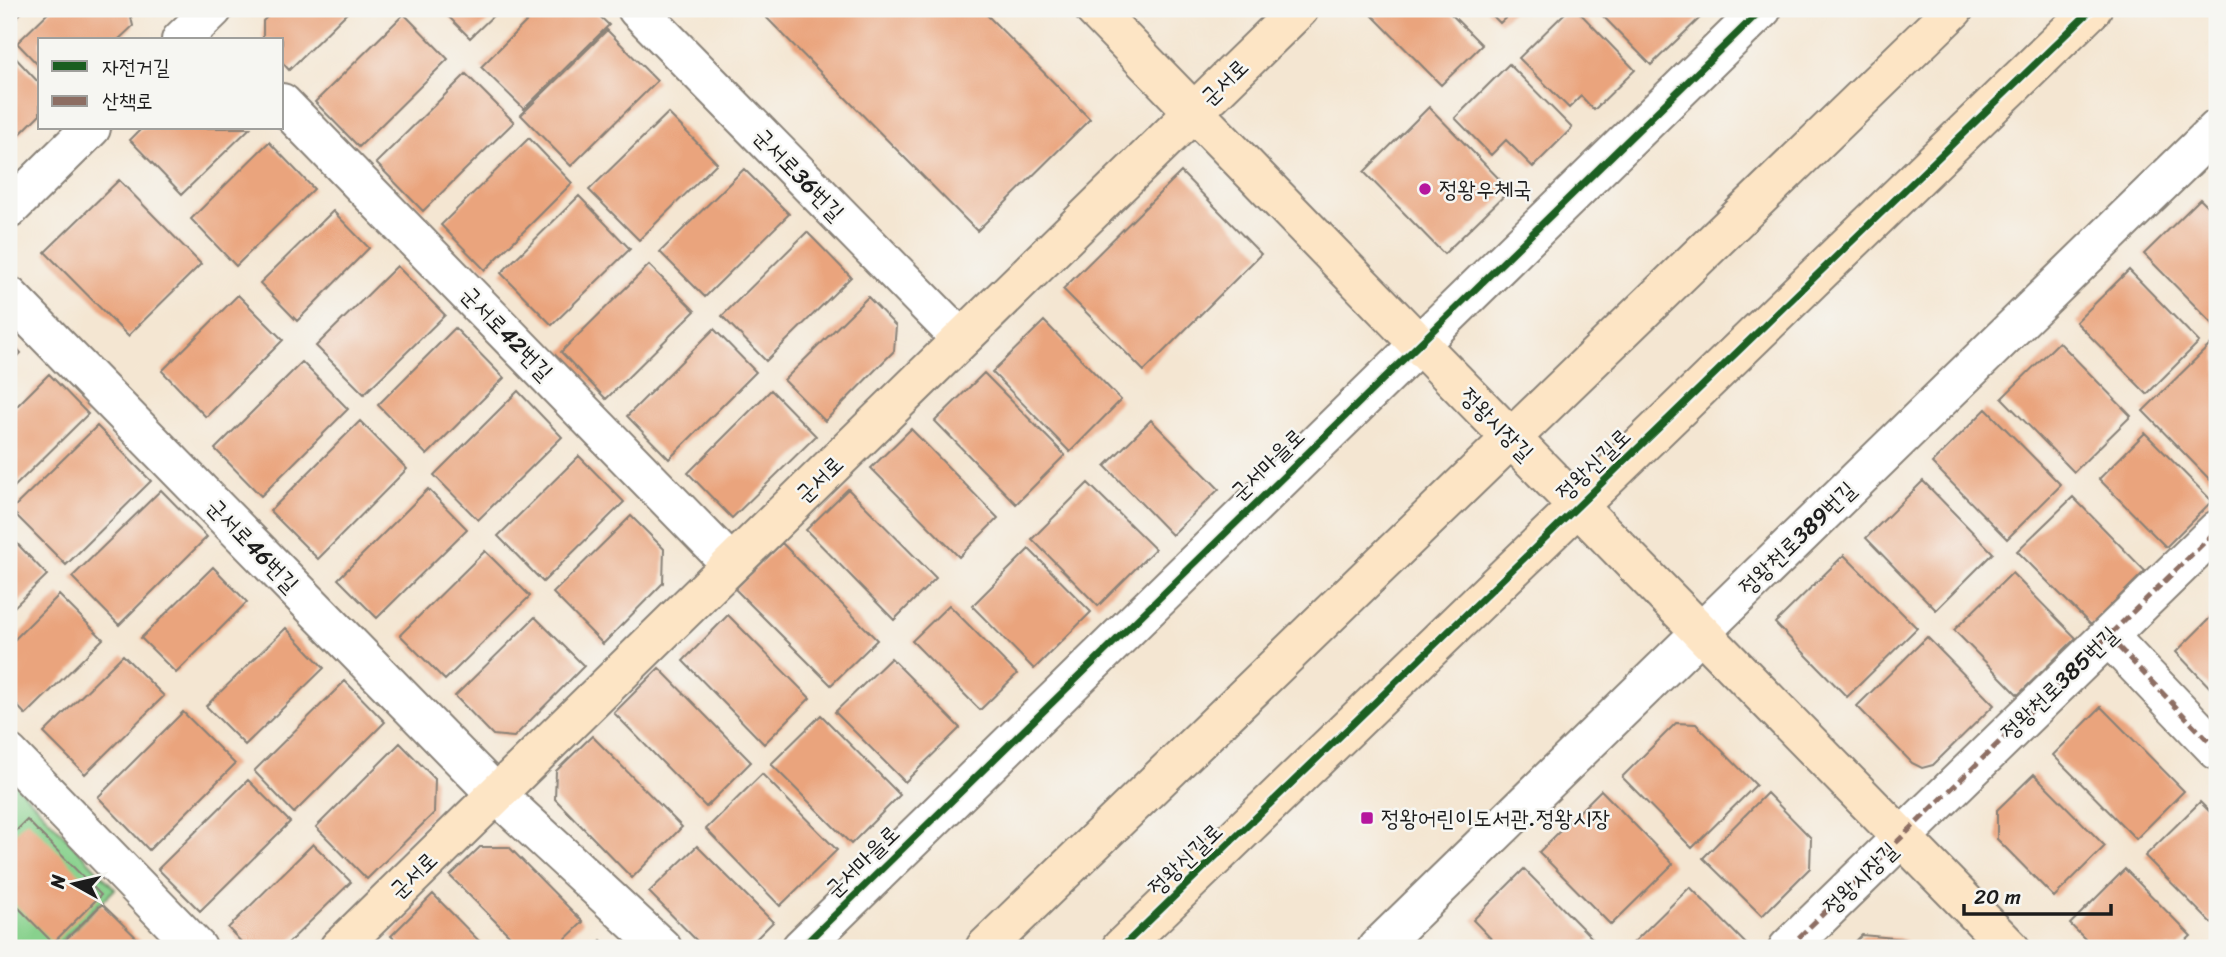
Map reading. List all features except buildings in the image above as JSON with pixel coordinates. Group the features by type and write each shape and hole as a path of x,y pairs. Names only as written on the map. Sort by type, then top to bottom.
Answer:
{"street":[{"name":"군서로36번길","path":"637,9 961,339"},
{"name":"정왕시장길","path":"1094,9 2010,948"},
{"name":"군서로","path":"339,948 1299,9"},
{"name":"군서마을로","path":"800,948 1762,9"},
{"path":"985,948 1954,9"},
{"name":"정왕신길로","path":"1121,948 2092,9"},
{"name":"군서로42번길","path":"284,105 732,564"},
{"name":"정왕천로389번길","path":"1377,948 2217,129"},
{"path":"9,209 89,130"},
{"name":"군서로46번길","path":"9,296 496,794"},
{"name":"정왕천로385번길","path":"1902,837 2217,530"},
{"path":"2108,636 2217,750"},
{"path":"9,754 197,948"},
{"path":"496,794 662,948"},
{"name":"정왕시장길","path":"1788,948 1902,837"}],"green space":[{"path":"9,777 115,889 54,948 9,948"}],"marked path":[{"path":"1788,948 2217,530"},
{"path":"2108,636 2217,750"}],"cycle path":[{"path":"801,948 1762,9"},
{"path":"1121,948 2092,9"}],"place":[{"name":"정왕우체국","path":"1425,189"},
{"name":"정왕어린이도서관.정왕시장","path":"1367,818"}]}
